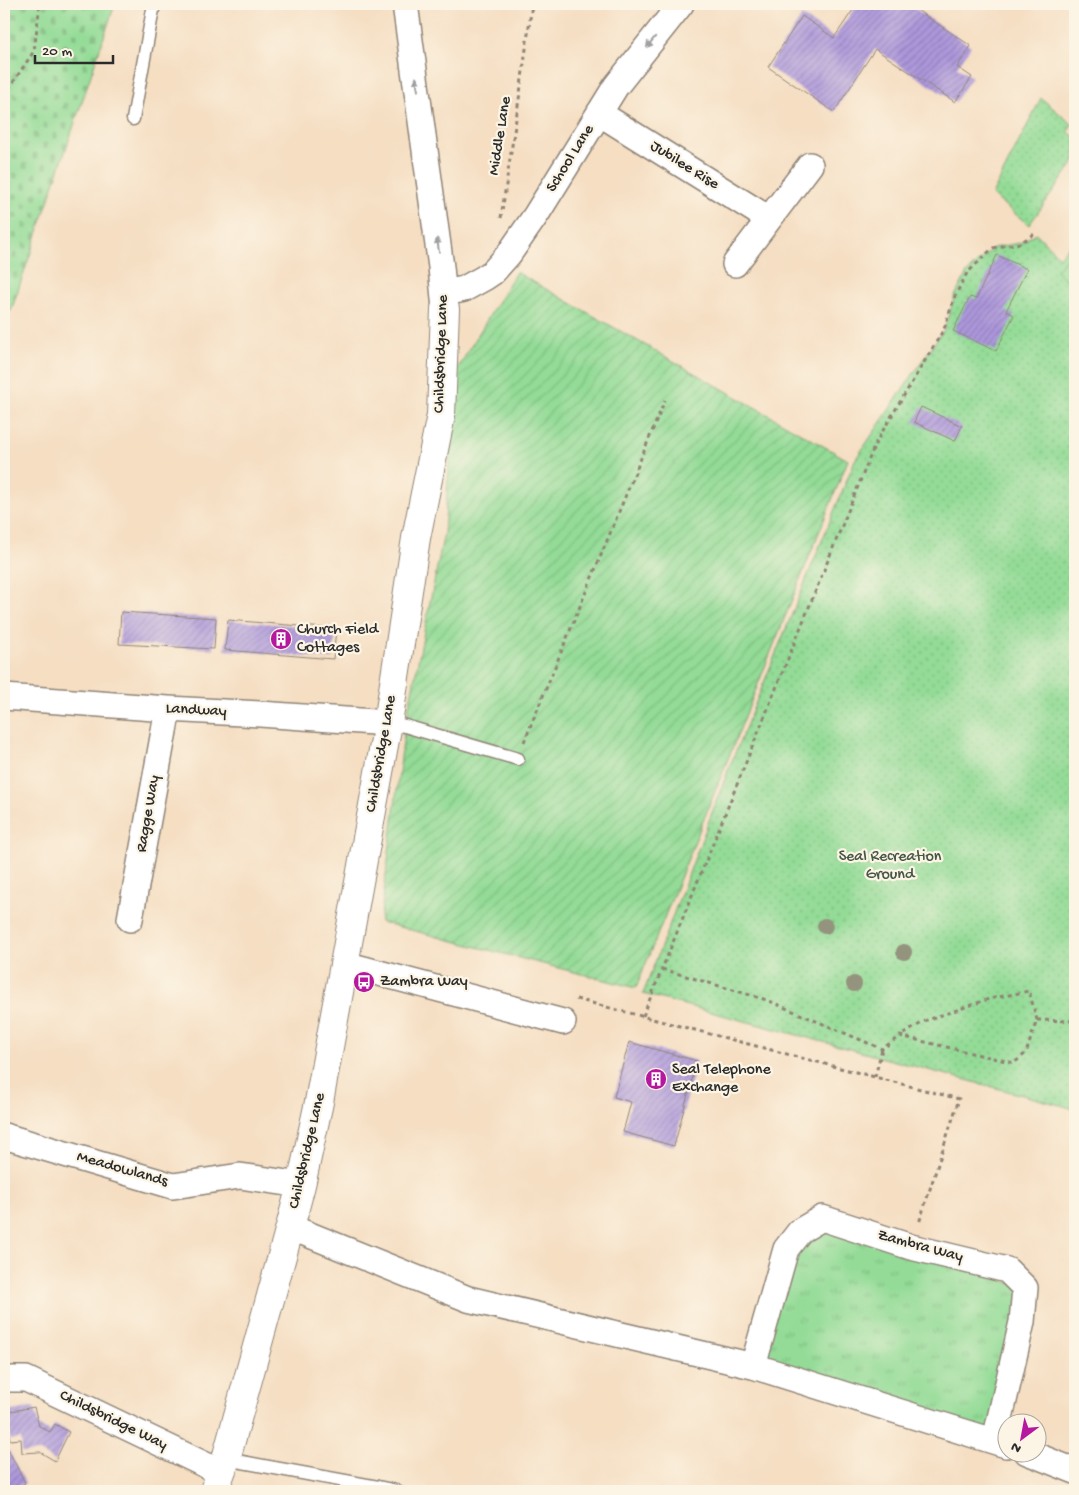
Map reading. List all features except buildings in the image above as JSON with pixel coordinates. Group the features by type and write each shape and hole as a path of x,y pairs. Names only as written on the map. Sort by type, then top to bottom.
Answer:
{"street":[{"name":"Childsbridge Lane","path":"220,1474 290,1227 320,1102 388,723 416,538 441,415 445,301 406,4"},
{"name":"School Lane","path":"445,301 493,272 509,254 536,215 626,72 681,4"},
{"name":"Jubilee Rise","path":"599,113 769,219"},
{"path":"735,264 810,165"},
{"name":"Landway","path":"4,697 168,710 388,723"},
{"name":"Ragge Way","path":"130,919 168,710"},
{"path":"344,964 563,1022"},
{"name":"Meadowlands","path":"4,1136 173,1186 240,1176 301,1185"},
{"name":"Zambra Way","path":"753,1366 786,1249 800,1231 822,1218 911,1247 1008,1270 1026,1288 1006,1412"},
{"name":"Zambra Way","path":"290,1227 468,1299 753,1366 996,1440"},
{"name":"Childsbridge Way","path":"4,1379 26,1379 220,1474"},
{"path":"1046,1460 1075,1471"}],"lane":[{"path":"133,119 154,4"},
{"path":"388,723 405,726 518,759"},
{"path":"220,1474 378,1486 397,1491"}],"path":[{"path":"4,96 34,51 40,4"},
{"name":"Middle Lane","path":"500,223 532,4"},
{"path":"643,1016 876,442 944,329 955,296 966,273 993,248 1020,243 1036,233"},
{"path":"518,759 665,400"},
{"path":"662,969 767,1000 882,1049"},
{"path":"875,1077 882,1049 900,1036 927,1020 989,999 1029,991 1037,1020 1026,1053 1014,1063 900,1036"},
{"path":"567,997 959,1099 911,1247"},
{"path":"1037,1020 1075,1021"}],"green space":[{"path":"4,4 115,4 11,311 4,309"},
{"path":"1041,98 1072,124 1068,132 1075,137 1075,161 1029,225 992,195"},
{"name":"Seal Recreation Ground","path":"1036,233 1059,257 1075,239 1075,1109 643,994 729,768 855,460 944,329 955,296 967,273 993,248 1020,243"},
{"path":"1075,249 1075,289 1056,270"},
{"path":"516,272 848,460 636,988 380,922 405,726 444,533 456,371"},
{"path":"822,1218 1025,1288 1001,1412 996,1412 995,1440 753,1366 786,1249"}],"place":[{"name":"Church Field Cottages","path":"281,639"},
{"name":"Zambra Way","path":"364,982"},
{"name":"Seal Telephone Exchange","path":"656,1079"}]}
